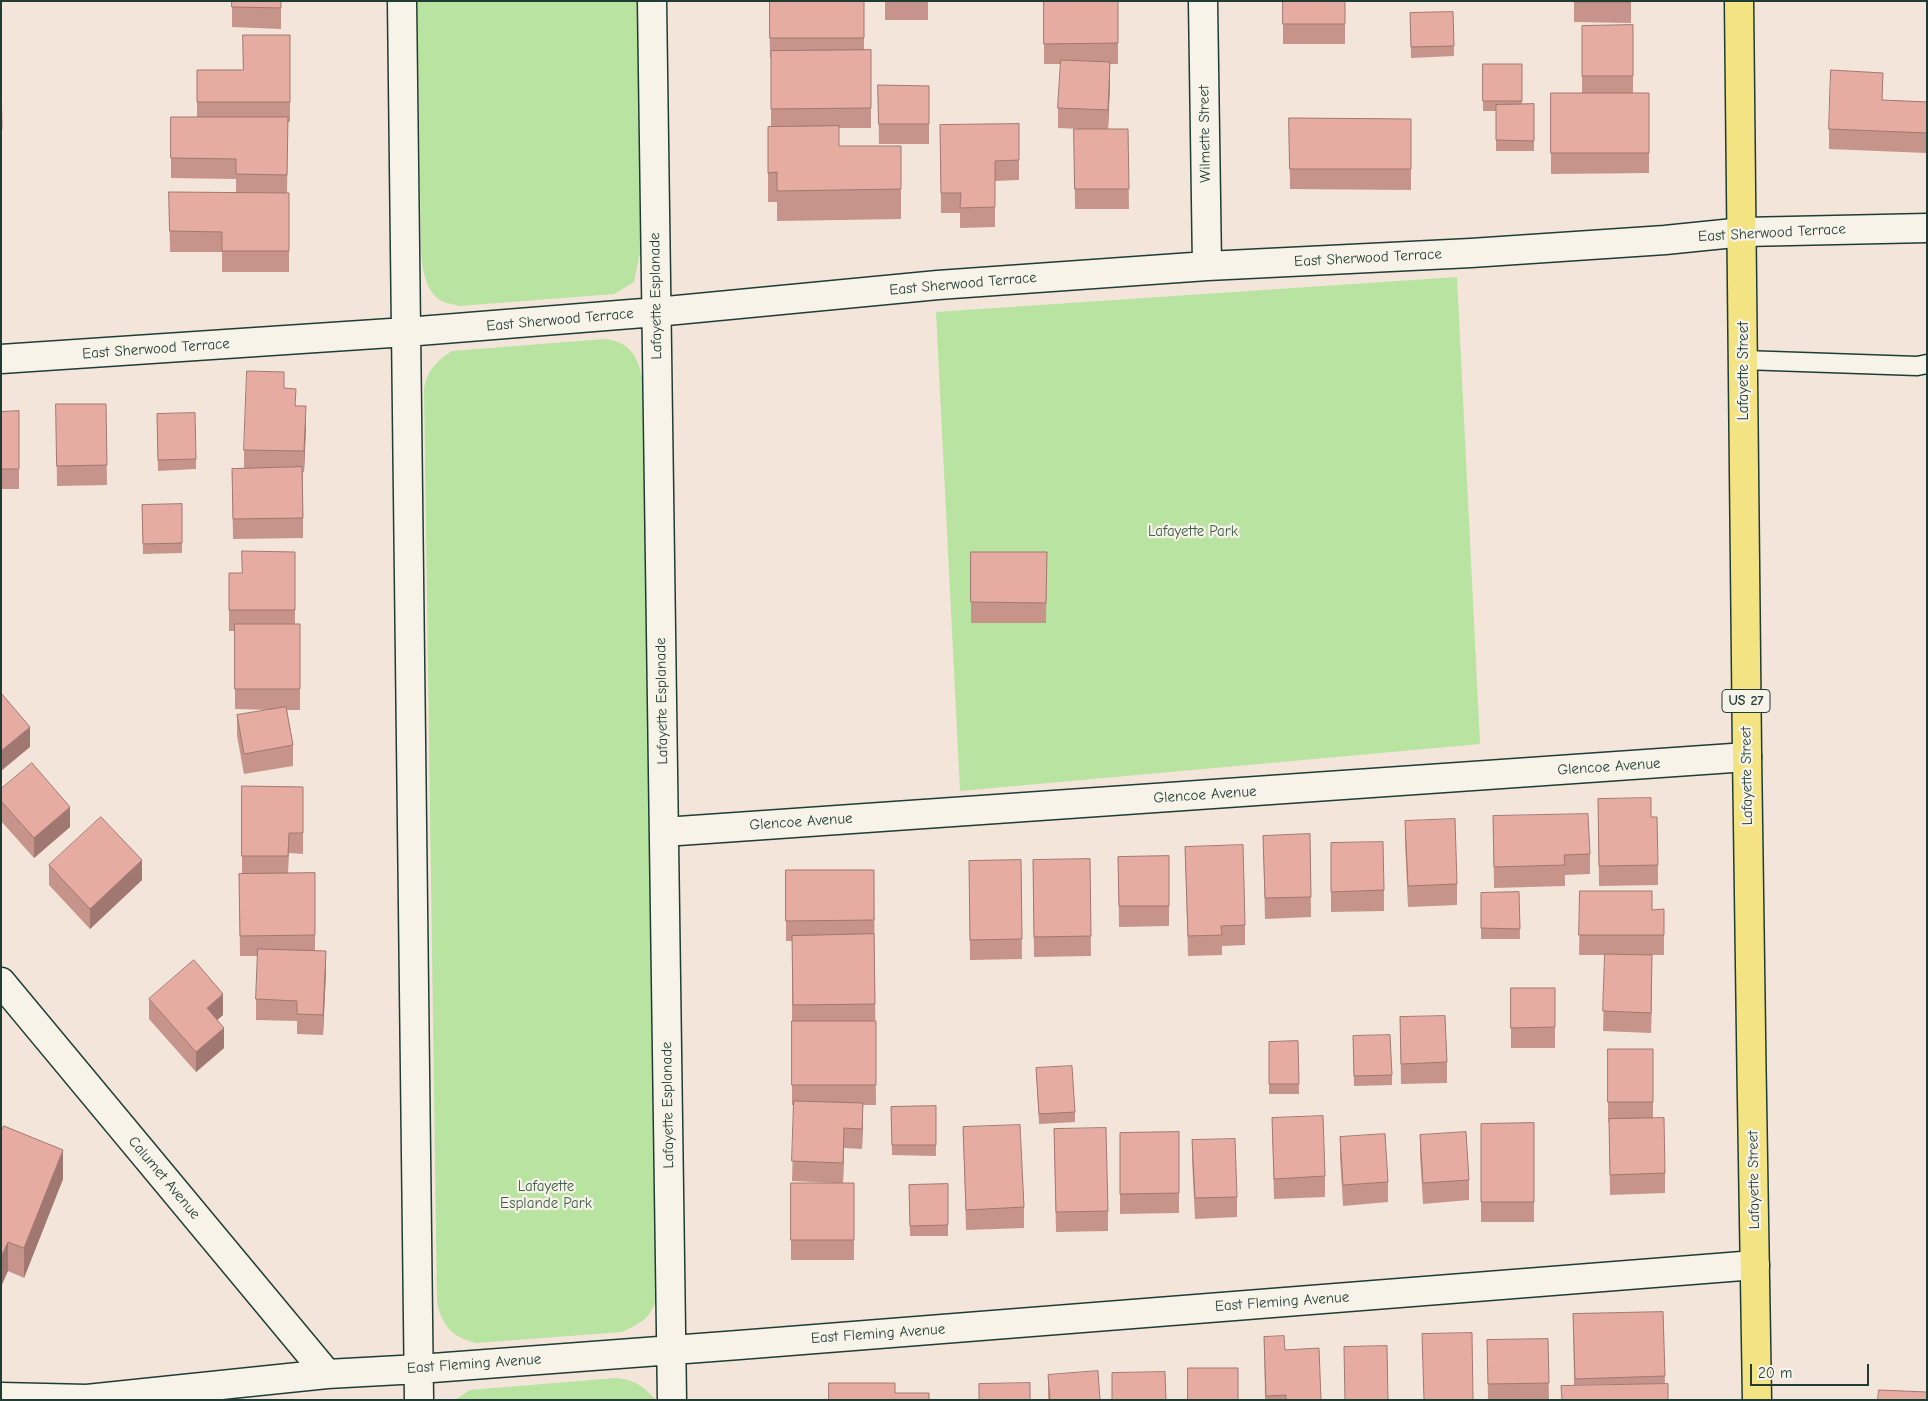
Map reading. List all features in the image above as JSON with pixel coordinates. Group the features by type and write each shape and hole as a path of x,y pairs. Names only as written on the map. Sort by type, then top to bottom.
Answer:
{"highway":[{"name":"Lafayette Street","path":"1739,1 1744,232 1743,360 1747,757 1757,1400"}],"street":[{"path":"402,1 420,1400"},
{"name":"Lafayette Esplanade","path":"652,1 672,1400"},
{"name":"Wilmette Street","path":"1203,1 1207,266"},
{"name":"East Sherwood Terrace","path":"1,359 406,332 656,312 938,285 1207,266 1471,253 1665,240 1744,232 1927,228"},
{"name":"Glencoe Avenue","path":"664,832 1747,757"},
{"name":"Calumet Avenue","path":"1,982 327,1374"},
{"name":"East Fleming Avenue","path":"1,1397 87,1399 327,1374 672,1350 1755,1265"}],"lane":[{"path":"1743,360 1917,366 1927,364"}],"green space":[{"path":"417,1 638,1 641,248 634,282 614,294 459,306 441,301 432,292 424,274 421,249"},
{"name":"Lafayette Park","path":"1457,277 1480,744 960,791 936,312"},
{"name":"Lafayette Esplande Park","path":"605,339 621,344 632,353 639,366 643,382 658,1295 649,1314 636,1325 622,1332 476,1343 461,1338 450,1330 442,1319 437,1303 424,389 430,371 442,358 452,351"},
{"path":"616,1378 638,1384 656,1400 455,1400 470,1390"}],"building":[{"path":"232,1 281,1 281,8 232,7"},
{"path":"770,1 864,1 864,38 770,38"},
{"path":"1044,1 1118,1 1118,43 1044,44"},
{"path":"1283,1 1345,1 1345,24 1283,24"},
{"path":"1631,1 1631,2 1574,2"},
{"path":"1453,12 1454,46 1411,47 1410,13"},
{"path":"1633,25 1633,76 1582,76 1582,26"},
{"path":"243,35 290,35 290,102 197,102 197,70 243,70"},
{"path":"871,50 871,108 771,109 771,51"},
{"path":"1061,60 1110,62 1108,110 1058,108"},
{"path":"1483,64 1522,64 1522,101 1483,101"},
{"path":"1831,70 1883,73 1882,100 1927,102 1927,133 1829,129"},
{"path":"1,76 2,129 1,129"},
{"path":"878,85 929,86 929,124 879,124"},
{"path":"1551,93 1649,93 1649,153 1551,153"},
{"path":"1534,104 1534,141 1496,140 1496,105"},
{"path":"171,117 288,117 287,175 236,174 236,159 171,158"},
{"path":"1289,118 1411,119 1411,169 1290,169"},
{"path":"1019,124 1019,160 995,161 995,207 960,208 961,193 941,193 940,125"},
{"path":"839,126 839,146 901,146 901,189 777,191 777,172 768,173 768,127"},
{"path":"1074,129 1128,129 1129,189 1075,189"},
{"path":"169,192 289,193 289,251 222,251 222,232 170,231"},
{"path":"247,371 284,372 284,388 296,389 295,406 306,406 304,451 244,450"},
{"path":"56,404 106,404 107,465 57,466"},
{"path":"19,411 19,469 1,469 1,412"},
{"path":"195,413 196,459 158,460 157,414"},
{"path":"302,467 303,518 233,519 232,469"},
{"path":"182,504 182,543 143,544 142,505"},
{"path":"242,551 295,552 295,610 229,610 229,573 242,573"},
{"path":"971,552 1047,552 1046,603 971,602"},
{"path":"235,624 300,624 300,689 235,689"},
{"path":"1,693 30,727 1,751"},
{"path":"286,707 293,745 244,754 237,715"},
{"path":"32,763 70,807 34,838 1,801 1,789"},
{"path":"242,786 303,787 303,833 289,833 288,856 242,856"},
{"path":"1651,798 1651,817 1657,817 1658,865 1599,866 1598,799"},
{"path":"1588,814 1590,854 1564,855 1565,865 1494,867 1493,816"},
{"path":"101,817 142,860 90,909 49,865"},
{"path":"1455,819 1457,884 1408,886 1405,821"},
{"path":"1310,834 1311,897 1265,898 1263,836"},
{"path":"1383,842 1384,890 1331,892 1331,843"},
{"path":"1243,845 1245,925 1221,926 1222,935 1188,936 1185,847"},
{"path":"1169,856 1169,906 1119,906 1118,857"},
{"path":"1090,859 1091,936 1034,937 1033,860"},
{"path":"1021,860 1022,939 970,940 969,861"},
{"path":"786,870 874,870 874,920 786,921"},
{"path":"315,873 315,935 240,936 239,874"},
{"path":"1580,891 1652,891 1652,910 1664,909 1664,935 1579,935"},
{"path":"1519,892 1520,929 1481,928 1481,893"},
{"path":"874,934 875,1004 793,1005 792,936"},
{"path":"258,949 326,951 323,1015 297,1014 297,1001 256,999"},
{"path":"1605,954 1652,955 1651,1013 1603,1011"},
{"path":"194,960 223,994 207,1008 224,1028 196,1052 149,999"},
{"path":"1511,988 1555,988 1555,1027 1511,1028"},
{"path":"1445,1016 1447,1062 1401,1064 1400,1017"},
{"path":"792,1021 876,1021 876,1085 792,1085"},
{"path":"1390,1035 1392,1075 1354,1076 1353,1036"},
{"path":"1298,1041 1299,1084 1269,1084 1269,1042"},
{"path":"1608,1049 1653,1049 1653,1102 1608,1102"},
{"path":"1072,1066 1075,1112 1039,1114 1036,1068"},
{"path":"794,1101 863,1103 862,1129 844,1128 843,1163 792,1161"},
{"path":"936,1106 936,1145 892,1145 891,1107"},
{"path":"1323,1116 1325,1176 1274,1179 1272,1118"},
{"path":"1664,1118 1665,1173 1610,1175 1609,1119"},
{"path":"1534,1123 1534,1202 1481,1202 1481,1124"},
{"path":"1020,1125 1024,1207 966,1210 963,1127"},
{"path":"4,1126 63,1150 24,1248 8,1242 1,1257 1,1132"},
{"path":"1106,1128 1108,1211 1056,1212 1054,1129"},
{"path":"1179,1132 1179,1193 1120,1194 1120,1133"},
{"path":"1466,1132 1469,1180 1423,1183 1420,1135"},
{"path":"1385,1134 1388,1182 1343,1185 1340,1137"},
{"path":"1235,1139 1237,1197 1195,1198 1192,1140"},
{"path":"791,1183 854,1183 854,1240 791,1240"},
{"path":"948,1184 948,1225 910,1226 909,1185"},
{"path":"1663,1312 1665,1376 1575,1379 1573,1314"},
{"path":"1472,1333 1473,1400 1424,1400 1422,1334"},
{"path":"1284,1336 1285,1350 1319,1348 1321,1400 1286,1400 1286,1395 1266,1396 1264,1337"},
{"path":"1548,1339 1549,1383 1488,1384 1487,1340"},
{"path":"1387,1346 1388,1400 1345,1400 1344,1347"},
{"path":"1188,1368 1238,1368 1238,1400 1188,1400"},
{"path":"1098,1371 1100,1400 1050,1400 1048,1375"},
{"path":"1165,1372 1166,1400 1112,1400 1112,1373"},
{"path":"829,1383 895,1383 895,1393 929,1393 929,1400 829,1400"},
{"path":"1030,1383 1030,1400 979,1400 979,1384"},
{"path":"1668,1384 1668,1400 1562,1400 1561,1386"},
{"path":"1879,1390 1927,1392 1927,1400 1878,1400"}]}
